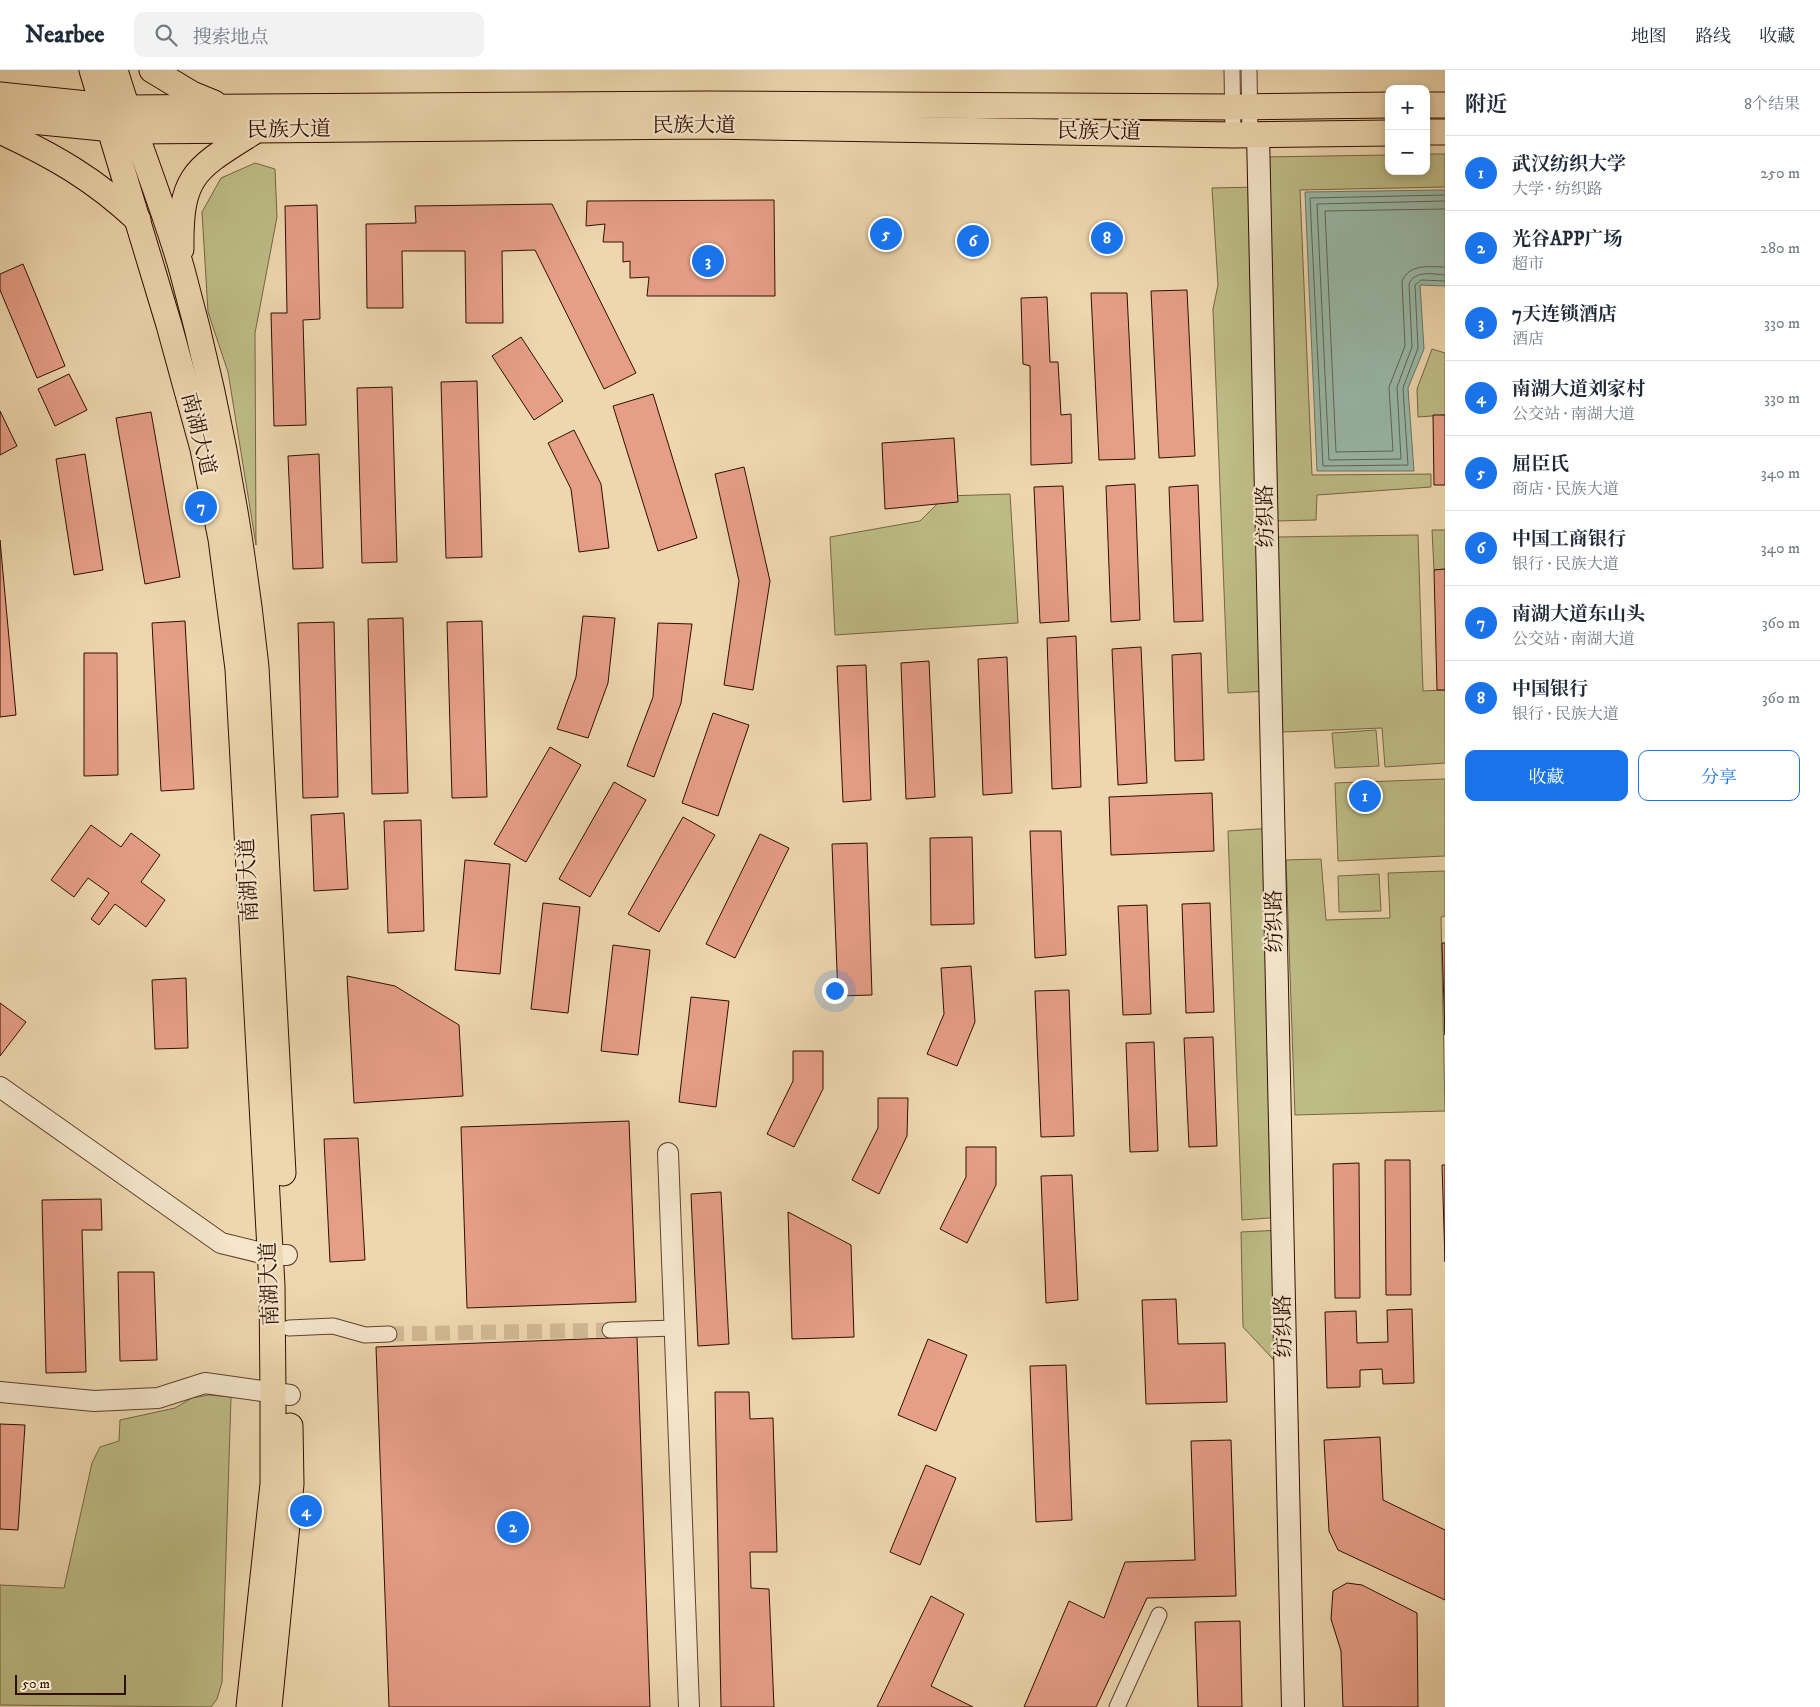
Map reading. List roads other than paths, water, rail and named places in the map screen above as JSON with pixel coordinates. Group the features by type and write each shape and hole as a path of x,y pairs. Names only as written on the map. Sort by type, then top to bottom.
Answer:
{"main road":[{"name":"南湖大道","path":"92,70 118,118 181,269 231,478 256,667 278,1255 281,1394 291,1484 269,1707"},
{"name":"南湖大道","path":"114,70 118,118 139,221 203,449 221,539 238,669 278,1255 290,1328 281,1394 248,1707"},
{"path":"152,70 192,94 226,107"},
{"name":"民族大道","path":"0,95 118,118 226,107 698,104 1385,105"},
{"path":"1430,105 1445,105"},
{"name":"民族大道","path":"0,118 118,118 255,131 707,126 1247,134 1385,133"},
{"path":"0,131 44,152 86,176 139,221"},
{"path":"181,269 181,209 187,188 206,163 255,131"},
{"path":"1430,132 1445,132"},
{"name":"纺织路","path":"1247,134 1293,1707"}],"street":[{"path":"1232,70 1247,134"},
{"path":"1241,106 1249,70"},
{"path":"0,1088 222,1243 278,1255"},
{"path":"668,1153 689,1707"},
{"path":"290,1328 333,1326 365,1335 389,1334"},
{"path":"610,1330 675,1328"},
{"path":"0,1392 94,1401 158,1398 205,1383 281,1394"},
{"path":"1117,1707 1159,1615"}],"water":[{"path":"1445,190 1445,286 1420,285 1424,349 1408,388 1414,471 1317,471 1305,192"}],"tunnel":[{"path":"389,1334 610,1330"}],"place":[{"name":"屈臣氏","path":"886,234"},
{"name":"中国银行","path":"1107,238"},
{"name":"中国工商银行","path":"973,241"},
{"name":"7天连锁酒店","path":"708,261"},
{"name":"南湖大道东山头","path":"201,507"},
{"name":"武汉纺织大学","path":"1365,796"},
{"name":"南湖大道刘家村","path":"306,1511"},
{"name":"光谷APP广场","path":"513,1527"}]}
